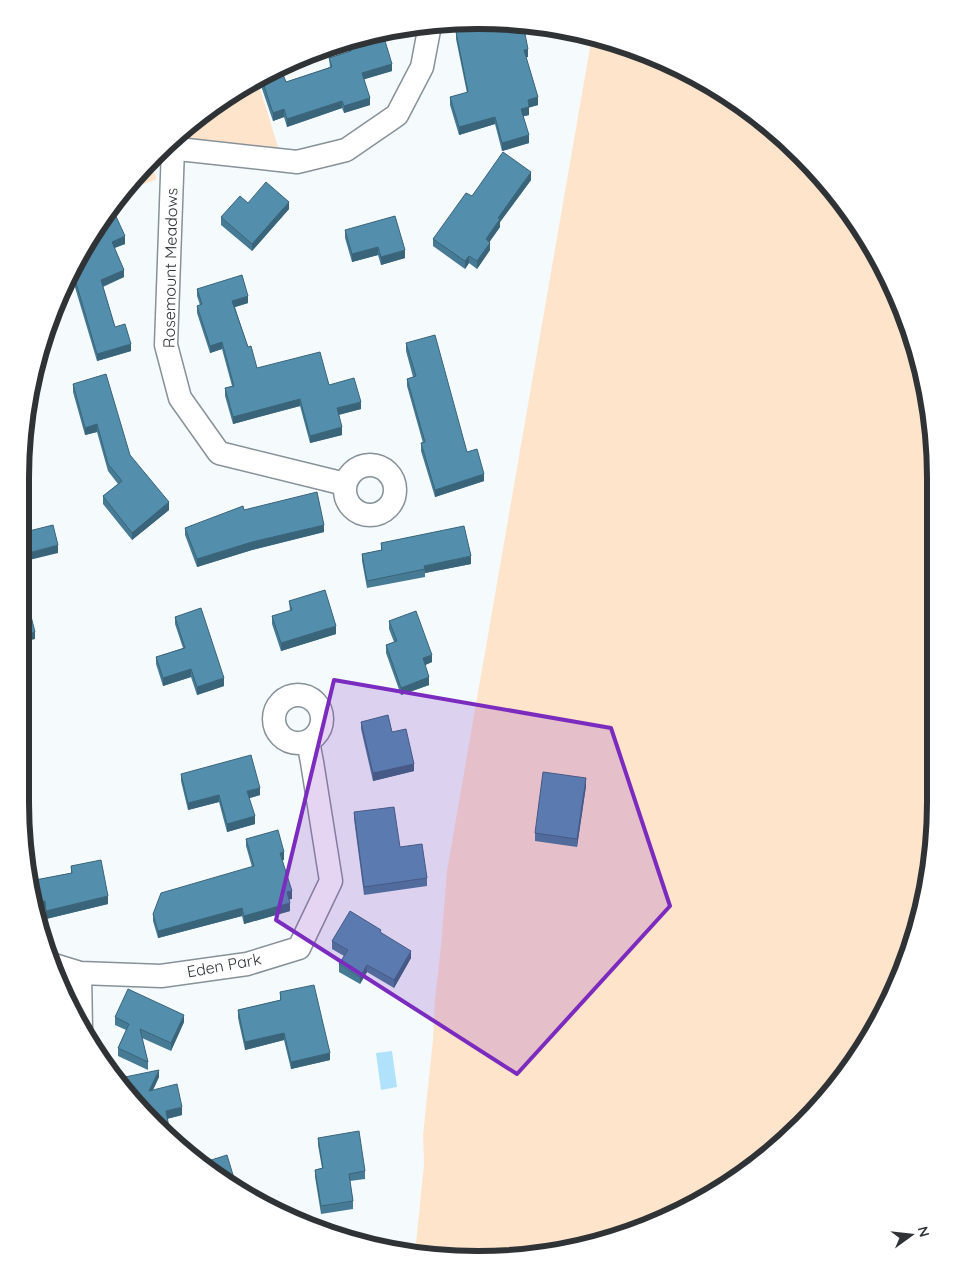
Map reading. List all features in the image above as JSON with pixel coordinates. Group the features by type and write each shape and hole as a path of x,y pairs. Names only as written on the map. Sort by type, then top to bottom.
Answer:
{"street":[{"path":"173,148 297,162 346,150 397,115 422,67 429,32"},
{"name":"Rosemount Meadows","path":"171,150 166,345 180,398 219,453 345,484"},
{"name":"Eden Park","path":"60,967 80,973 161,976 248,964 299,948 331,881 308,741"},
{"path":"80,973 81,1012"}],"highlighted area":[{"path":"334,680 611,728 670,906 517,1074 276,920"}],"shaded area":[{"path":"591,43 650,63 677,75 728,104 774,140 816,182 852,228 881,279 893,306 912,362 919,390 926,449 927,802 926,831 919,890 912,918 893,974 881,1001 852,1052 796,1120 728,1176 677,1205 650,1217 594,1236 566,1243 507,1250 449,1250 416,1247 424,1164 423,1135 447,871"},
{"path":"259,86 279,150 176,145 228,104"},
{"path":"152,169 157,179 136,187"}],"water":[{"path":"392,1051 397,1087 381,1090 376,1053"}],"building":[{"path":"478,29 525,32 528,49 524,50 538,97 528,100 529,107 521,109 529,135 502,143 495,117 459,127 450,97 468,92 456,32"},
{"path":"384,38 392,64 362,73 370,98 344,106 342,101 287,119 284,109 273,113 263,84 283,73 286,82 332,67 329,58 351,51 350,48"},
{"path":"503,152 531,172 498,218 500,219 486,239 490,243 477,261 469,256 465,261 433,239 466,193 472,196"},
{"path":"266,182 289,202 252,244 221,217 240,196 248,203"},
{"path":"115,214 125,236 112,242 124,270 101,280 115,327 125,324 131,344 97,354 75,279 104,228"},
{"path":"395,216 405,250 381,257 378,247 352,254 345,230"},
{"path":"242,275 248,296 232,301 248,347 251,346 257,368 320,352 329,385 354,378 361,402 337,408 342,427 310,436 300,399 233,417 225,388 234,386 222,342 210,346 197,306 202,304 197,289"},
{"path":"435,335 467,452 477,449 484,474 435,490 421,443 425,442 407,379 416,376 406,343"},
{"path":"106,374 130,455 169,502 132,533 103,496 122,481 108,464 97,424 85,428 73,384"},
{"path":"317,492 324,525 252,542 197,559 185,528 243,506 244,510"},
{"path":"53,525 58,545 29,553 29,531"},
{"path":"464,526 471,556 424,566 425,569 367,581 362,554 382,550 381,543"},
{"path":"325,590 336,626 281,643 272,616 292,610 289,601"},
{"path":"201,608 224,678 197,687 191,669 163,678 156,657 185,648 175,617"},
{"path":"29,609 35,632 29,634"},
{"path":"416,611 432,655 423,658 429,677 401,688 386,645 397,641 389,621"},
{"path":"388,715 392,732 406,729 414,764 373,773 361,722"},
{"path":"251,755 260,788 247,791 255,816 227,824 219,795 188,803 181,774"},
{"path":"543,772 586,778 577,839 535,833"},
{"path":"394,807 400,847 422,844 427,878 364,887 354,812"},
{"path":"278,830 284,852 280,853 292,891 287,892 290,903 244,916 242,908 158,931 153,914 161,893 254,866 246,839"},
{"path":"101,860 108,896 46,911 45,901 40,902 36,880 72,873 71,866"},
{"path":"350,911 411,951 394,980 367,965 360,977 339,964 348,950 332,941"},
{"path":"314,985 330,1053 291,1062 284,1033 245,1042 238,1010 281,1000 280,992"},
{"path":"128,989 184,1015 171,1043 140,1029 148,1062 118,1048 129,1024 115,1017"},
{"path":"159,1070 149,1091 177,1084 182,1107 166,1111 169,1128 140,1098 125,1077"},
{"path":"359,1131 365,1171 349,1174 353,1201 321,1206 315,1170 323,1168 318,1138"},
{"path":"227,1155 234,1180 228,1176 209,1161"}]}
